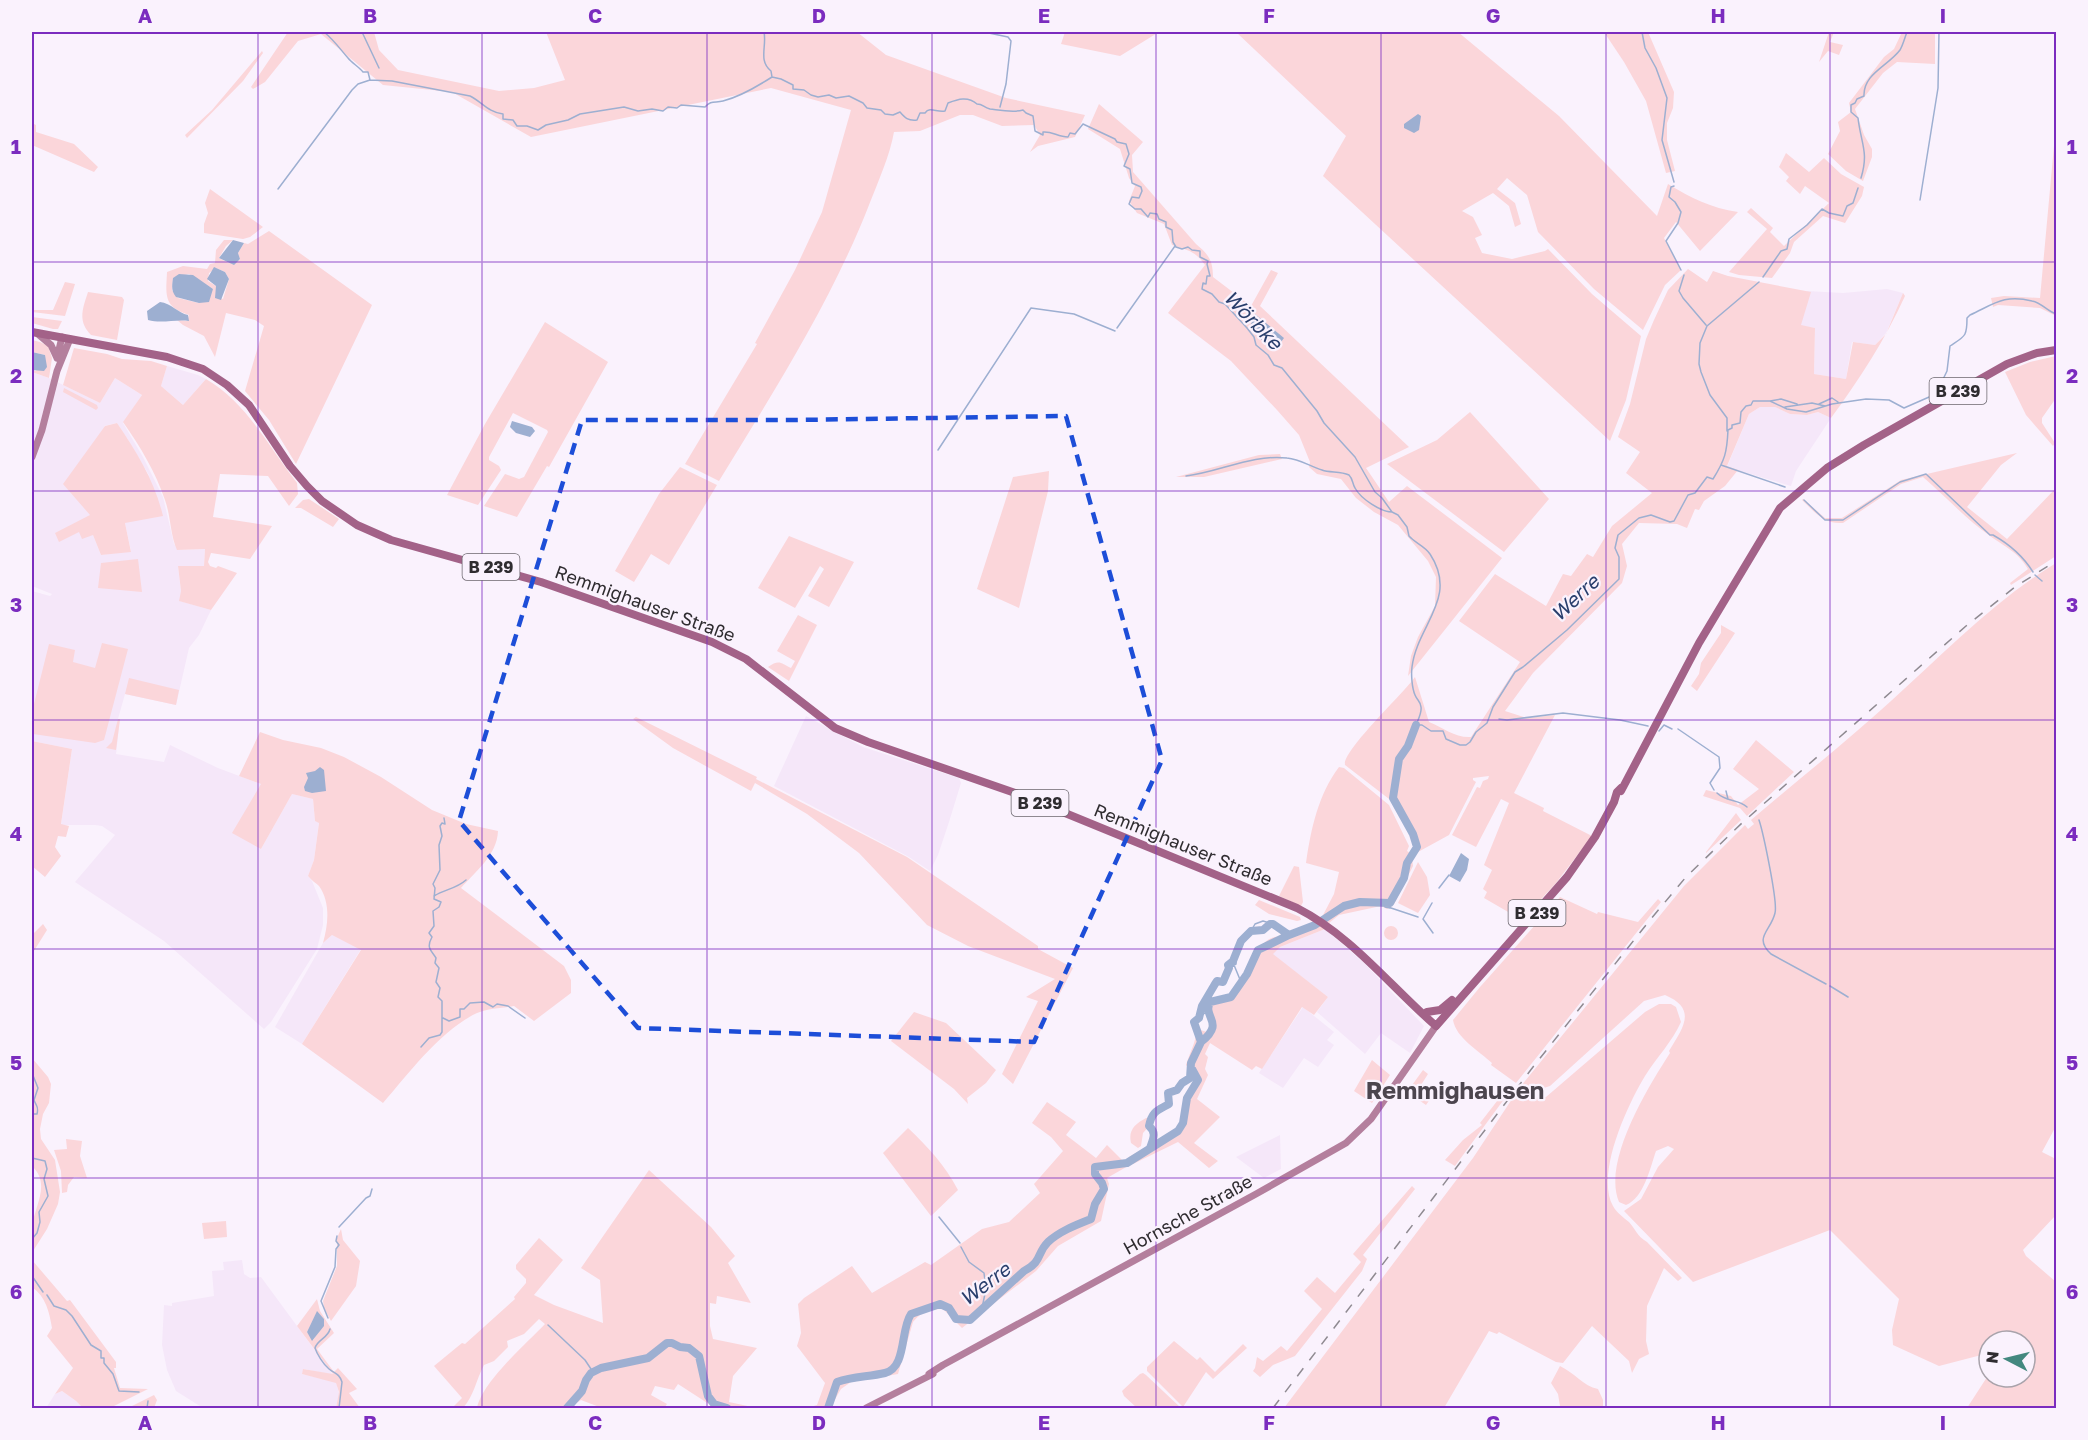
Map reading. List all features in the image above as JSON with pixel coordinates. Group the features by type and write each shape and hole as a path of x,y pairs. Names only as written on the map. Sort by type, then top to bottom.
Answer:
{"main road":[{"name":"B 239","path":"34,332 66,338"},
{"path":"34,332 51,345 57,358"},
{"path":"57,371 57,358 66,338"},
{"path":"32,457 42,430 66,338"},
{"name":"Remmighauser Straße","path":"66,338 167,357 186,362 212,375 249,405 290,465 315,494 340,514 375,534 427,551 542,582 712,642 746,659 835,728 868,742 1021,795 1288,904 1326,924 1354,947 1418,1008 1440,1021"},
{"name":"B 239","path":"1440,1021 1568,878 1618,799 1621,788 1689,661 1751,555 1776,519 1779,509 1827,468 1864,445 2007,364 2037,353 2056,350"},
{"path":"1427,1012 1444,1007 1470,987"},
{"name":"Remmighauser Straße","path":"1418,1008 1440,1021"},
{"name":"Hornsche Straße","path":"866,1408 1339,1148 1366,1124 1440,1021"}],"highlighted area":[{"path":"1066,416 1162,760 1034,1042 638,1028 459,821 582,420"}],"shaded area":[{"path":"288,32 374,32 379,50 398,70 499,91 534,88 565,80 546,32 857,32 886,55 1006,98 1085,115 1075,137 1038,146 1030,152 1040,135 1034,125 1002,126 973,115 960,115 920,131 894,132 880,178 837,276 800,346 719,481 685,464 757,344 755,343 795,270 822,212 851,110 771,88 531,137 452,92 383,85 321,34 298,41 265,82 253,89 251,87"},
{"path":"1065,32 1159,32 1120,56 1061,44"},
{"path":"1236,32 1458,32 1559,116 1657,216 1668,184 1702,202 1738,212 1700,251 1676,222 1664,238 1681,270 1665,285 1643,330 1594,289 1538,232 1527,195 1507,178 1497,189 1515,203 1521,224 1515,227 1509,206 1493,193 1462,211 1473,217 1482,235 1475,238 1482,253 1512,259 1548,249 1592,294 1641,336 1626,400 1610,441 1323,176 1346,136"},
{"path":"1604,32 1648,32 1674,92 1673,108 1667,123 1667,140 1675,171 1666,173 1646,101"},
{"path":"1829,32 1834,32 1830,42 1843,45 1839,55 1828,51 1819,62"},
{"path":"1902,32 1935,32 1935,64 1897,62 1883,73 1855,109 1864,135 1872,149 1872,157 1863,181 1846,171 1828,154 1840,131 1838,122 1851,112 1849,103 1884,57 1894,49"},
{"path":"262,51 263,53 243,81 187,138 185,135 212,110"},
{"path":"1099,104 1143,142 1132,155 1133,172 1207,254 1211,262 1213,277 1251,306 1271,270 1278,273 1260,306 1409,447 1366,468 1389,502 1407,486 1502,558 1408,676 1411,656 1418,637 1435,606 1436,577 1428,561 1398,525 1374,512 1356,498 1341,479 1317,474 1309,467 1310,462 1299,435 1277,410 1231,361 1168,313 1205,265 1194,254 1172,245 1164,224 1137,213 1129,201 1135,186 1129,178 1120,149 1088,129"},
{"path":"32,123 36,125 36,132 74,144 98,167 94,172 32,145"},
{"path":"2056,124 2056,316 2040,308 1998,305 1993,307 1991,298 2004,296 2040,298"},
{"path":"1786,153 1809,172 1824,158 1841,174 1864,187 1862,196 1845,223 1823,216 1794,242 1790,253 1772,278 1729,272 1767,229 1747,212 1751,208 1773,228 1770,232 1784,246 1829,203 1805,186 1800,194 1786,181 1789,177 1779,167"},
{"path":"210,189 263,227 250,237 243,239 204,233 208,213 205,203"},
{"path":"269,231 372,305 296,464 269,420 245,391 264,326 255,320 226,313 215,357 204,336 177,320 187,321 189,315 174,308 168,299 167,272 183,266 207,269 210,264 215,263 216,250 224,240 233,240 226,246 219,258 229,263 240,260 238,253 244,243 248,244","holes":["216,268 225,272 229,279 223,299 216,296 216,286 208,281 209,273","189,274 213,289 199,303 178,298 172,290 173,278"]},
{"path":"1688,269 1707,282 1713,271 1811,292 1801,325 1815,328 1814,374 1846,379 1853,342 1875,345 1885,335 1831,418 1818,412 1807,415 1790,414 1775,407 1760,407 1749,414 1727,466 1738,470 1725,486 1704,501 1699,510 1695,509 1687,528 1677,524 1639,523 1622,544 1627,566 1622,583 1533,673 1505,711 1527,718 1555,715 1514,793 1592,836 1556,883 1522,920 1484,898 1487,892 1483,889 1492,870 1484,865 1509,803 1501,799 1476,847 1452,835 1477,787 1480,788 1489,776 1473,778 1476,782 1449,835 1418,852 1412,859 1413,866 1394,904 1387,909 1381,906 1339,915 1329,923 1322,917 1334,894 1339,872 1306,863 1316,813 1339,767 1344,768 1389,805 1409,846 1407,851 1410,853 1415,845 1393,802 1345,765 1353,748 1415,677 1429,722 1455,734 1471,737 1520,662 1459,621 1495,574 1546,606 1563,574 1571,576 1587,554 1593,557 1612,526 1652,493 1626,473 1640,452 1618,437 1630,404 1646,339 1668,290"},
{"path":"65,282 75,284 65,316 32,312 32,310 53,310"},
{"path":"1887,289 1903,293 1886,333 1875,345 1852,342 1846,379 1814,374 1815,328 1795,325 1807,291 1843,293"},
{"path":"88,292 122,297 124,300 117,340 91,335 87,330 82,314"},
{"path":"1903,293 1905,296 1887,332"},
{"path":"32,317 62,321 58,329 53,329 32,323"},
{"path":"545,322 608,362 549,467 547,466 517,517 484,506 505,474 519,479 524,477 548,432 513,413 489,457 489,460 501,470 478,505 447,495 485,424"},
{"path":"32,340 48,346 52,358 49,378 32,372 32,370 36,371 45,355 32,352"},
{"path":"74,348 122,359 151,361 167,366 161,386 183,405 206,379 234,400 297,483 298,494 289,506 268,476 220,474 213,517 272,526 250,559 211,553 208,562 210,566 216,568 218,566 237,573 211,610 179,601 181,591 178,566 204,566 205,549 177,550 167,506 157,480 123,422 142,395 115,378 100,403 63,385"},
{"path":"2056,356 2056,398 2042,418 2042,423 2055,443 2053,446 2026,415 2005,372 2030,362"},
{"path":"167,366 206,379 183,405 161,386"},
{"path":"32,372 100,403 115,378 142,395 123,423 163,497 174,544 178,550 205,549 204,566 178,567 180,601 211,610 199,635 189,648 176,705 125,694 118,719 120,719 116,754 164,762 170,745 218,768 261,784 261,849 292,794 313,799 315,821 319,822 314,860 308,876 323,908 323,925 317,949 271,1022 264,1029 164,941 75,882 115,835 102,826 61,825 72,749 32,741 32,591 50,596 52,594 32,586","holes":["117,423 127,438 150,477 104,426","158,496 125,523 131,551 101,555 93,535"]},
{"path":"64,388 97,405 98,408 96,410 63,392"},
{"path":"1760,407 1775,407 1790,414 1807,415 1818,412 1831,418 1796,471 1791,486 1727,467 1749,414"},
{"path":"1470,412 1549,499 1504,552 1387,464 1437,440"},
{"path":"117,423 144,468 160,503 163,516 125,523 131,552 101,555 93,535 82,539 79,532 59,542 55,533 90,515 63,484 105,426"},
{"path":"2017,453 2001,465 1967,507 2007,539 2056,488 2056,556 2011,585 2010,583 2028,569 2020,558 1972,522 1923,477 1901,484 1843,523 1825,520 1802,500 1825,518 1842,518 1901,480"},
{"path":"1280,454 1282,459 1204,477 1176,477 1259,455"},
{"path":"680,467 717,485 669,565 651,554 634,582 615,571 659,494"},
{"path":"1049,471 1048,491 1019,608 977,589 1013,477"},
{"path":"309,499 339,519 333,527 301,508 295,508 303,500"},
{"path":"789,536 854,562 829,607 808,596 824,569 820,566 795,608 758,588"},
{"path":"138,559 142,592 98,588 101,563"},
{"path":"2056,563 2056,1126 2042,1152 2056,1159 2056,1215 2023,1250 2026,1256 2056,1282 2056,1408 1967,1408 1979,1389 2037,1389 2037,1329 1977,1329 1977,1356 1939,1366 1893,1345 1892,1330 1899,1299 1830,1230 1693,1282 1624,1211 1641,1199 1658,1167 1674,1149 1668,1146 1656,1151 1646,1182 1637,1196 1626,1205 1619,1202 1615,1186 1622,1146 1650,1085 1670,1053 1685,1020 1682,1006 1675,1000 1665,995 1644,1001 1550,1086 1534,1091 1521,1086 1684,886 1745,825 1748,829 1754,824 1751,820 1874,716 1991,610"},
{"path":"798,615 817,625 789,681 768,667 777,662 791,668 795,661 777,651"},
{"path":"1721,625 1735,633 1697,691 1691,686 1699,674 1701,663 1721,633"},
{"path":"102,643 128,649 104,740 95,743 33,734 32,712 49,644 75,650 73,662 95,668"},
{"path":"129,678 179,690 176,705 125,694"},
{"path":"806,716 863,747 959,778 961,783 949,822 930,871 909,857 774,786"},
{"path":"636,717 757,777 756,779 907,857 1038,946 1038,949 1073,968 1013,1084 1002,1074 1038,1001 1026,997 1055,979 968,946 927,925 859,853 807,814 755,783 751,791 673,748 633,719"},
{"path":"118,719 120,719 116,750 106,748 112,742"},
{"path":"260,732 283,740 321,748 344,757 381,777 432,810 466,824 498,831 497,840 490,855 461,888 564,966 571,980 571,993 534,1021 514,1006 477,1013 438,1041 383,1103 302,1044 361,950 332,935 323,943 327,907 319,886 308,876 314,860 319,823 315,821 313,799 292,794 261,849 232,833 261,784 239,776"},
{"path":"1756,740 1794,772 1747,816 1740,808 1703,796 1706,790 1731,796 1738,805 1759,789 1733,769"},
{"path":"32,741 72,749 61,824 69,826 66,837 58,836 55,847 61,856 45,877 32,866"},
{"path":"1736,813 1741,820 1706,853 1706,852"},
{"path":"1418,862 1427,877 1430,895 1418,913 1398,903"},
{"path":"1294,866 1299,867 1303,902 1301,906 1279,896"},
{"path":"1560,897 1597,914 1598,912 1638,922 1658,899 1661,902 1516,1083 1491,1065 1492,1063 1463,1038 1453,1020"},
{"path":"1259,900 1300,917 1301,920 1269,914 1255,905"},
{"path":"43,924 47,930 32,954 32,935"},
{"path":"1317,924 1325,929 1280,947 1273,954 1328,997 1314,1015 1302,1007 1262,1069 1256,1066 1252,1070 1210,1043 1205,1054 1208,1057 1205,1069 1208,1075 1197,1099 1220,1117 1194,1143 1218,1161 1209,1168 1178,1142 1133,1164 1129,1157 1178,1128 1184,1115 1188,1095 1198,1079 1186,1065 1197,1029 1207,1032 1211,1027 1204,1008 1211,999 1231,994 1264,943 1275,937 1289,938"},
{"path":"1391,926 1396,928 1398,933 1396,938 1391,940 1386,938 1384,933 1386,928"},
{"path":"1325,929 1365,964 1424,1026 1410,1053 1381,1033 1365,1054 1317,1012 1328,997 1272,954 1280,947"},
{"path":"332,935 361,949 302,1044 275,1027 323,943"},
{"path":"1659,1004 1671,1004 1676,1007 1681,1022 1645,1076 1630,1104 1611,1158 1608,1176 1609,1192 1616,1210 1682,1278 1678,1281 1664,1268 1647,1306 1646,1341 1649,1354 1639,1359 1632,1373 1629,1361 1592,1326 1563,1363 1556,1362 1499,1332 1497,1334 1489,1331 1444,1408 1284,1408 1473,1158 1518,1090 1524,1098 1546,1097 1645,1012"},
{"path":"1303,1007 1334,1032 1327,1040 1334,1045 1318,1067 1304,1058 1283,1088 1259,1073"},
{"path":"914,1012 946,1023 996,1070 986,1083 967,1098 968,1104 954,1089 891,1041"},
{"path":"32,1058 51,1084 49,1103 43,1114 40,1129 41,1139 55,1160 60,1192 58,1204 47,1229 33,1251 32,1260 67,1301 70,1300 116,1362 116,1368 114,1368 120,1388 148,1389 110,1408 83,1408 62,1391 55,1394 73,1368 47,1336 52,1328 48,1310 41,1295 32,1287 31,1234 41,1187 38,1173 32,1166"},
{"path":"1372,1060 1390,1075 1372,1103 1354,1091"},
{"path":"1423,1070 1428,1074 1421,1085 1435,1092 1426,1105 1407,1092"},
{"path":"1511,1085 1513,1087 1455,1166 1445,1160 1463,1140 1482,1125 1480,1123"},
{"path":"1047,1102 1076,1122 1066,1135 1096,1158 1107,1145 1128,1166 1107,1178 1109,1184 1101,1221 1058,1246 1036,1271 962,1328 943,1309 930,1310 920,1315 913,1322 898,1374 851,1382 841,1389 830,1408 807,1408 817,1405 825,1383 797,1346 801,1333 798,1304 852,1266 872,1293 925,1262 931,1265 982,1229 1009,1222 1040,1193 1034,1184 1063,1151 1051,1137 1032,1123"},
{"path":"1146,1118 1151,1118 1150,1125 1143,1133 1141,1146 1138,1148 1131,1143 1131,1134 1136,1125"},
{"path":"908,1128 936,1157 958,1190 931,1216 883,1153"},
{"path":"1280,1135 1281,1169 1264,1178 1236,1157"},
{"path":"66,1139 82,1141 80,1156 87,1178 74,1177 68,1185 67,1192 62,1193 61,1171 54,1150 67,1149"},
{"path":"649,1170 711,1227 735,1256 728,1263 751,1303 717,1296 716,1304 710,1303 710,1326 713,1339 757,1348 733,1376 729,1402 757,1408 715,1408 678,1384 674,1390 655,1386 651,1395 667,1404 664,1408 602,1408 581,1400 569,1408 477,1408 487,1387 496,1375 545,1324 539,1319 524,1334 507,1341 508,1347 494,1361 484,1365 463,1408 452,1408 462,1398 434,1366 462,1343 465,1344 515,1299 514,1297 526,1283 526,1279 516,1269 516,1265 539,1238 563,1260 534,1295 603,1323 600,1280 581,1268"},
{"path":"1412,1186 1415,1189 1363,1255 1367,1259 1362,1271 1295,1356 1273,1365 1260,1377 1253,1371 1257,1357 1263,1361 1281,1346 1287,1351 1322,1309 1304,1291 1317,1277 1335,1293 1361,1262 1353,1254"},
{"path":"226,1221 227,1237 204,1239 202,1223"},
{"path":"341,1229 343,1240 360,1261 356,1286 331,1321 323,1301 337,1266 337,1238"},
{"path":"242,1260 244,1274 250,1278 261,1277 333,1375 304,1369 302,1374 336,1382 339,1393 336,1408 203,1408 176,1391 167,1370 162,1345 164,1305 172,1306 172,1303 214,1296 212,1271 224,1270 223,1262"},
{"path":"317,1299 320,1311 334,1333 317,1349 334,1372 338,1368 357,1389 349,1393 360,1408 336,1408 339,1392 336,1383 302,1374 303,1369 333,1374 297,1326","holes":["317,1312 324,1319 323,1326 313,1340 307,1332"]},
{"path":"1174,1341 1197,1360 1200,1357 1215,1372 1243,1344 1247,1348 1213,1379 1206,1372 1183,1407 1147,1371 1147,1367"},
{"path":"1560,1366 1598,1389 1603,1400 1603,1408 1562,1408 1558,1394 1551,1383"},
{"path":"1143,1373 1181,1408 1137,1408 1124,1396 1122,1391"},
{"path":"62,1391 83,1408 46,1408 55,1394"},
{"path":"154,1395 157,1400 154,1408 128,1408"}],"water":[{"path":"1418,114 1421,116 1419,130 1414,133 1404,128 1404,124"},
{"path":"233,240 244,243 238,253 240,259 234,265 219,258"},
{"path":"214,267 225,272 229,279 221,300 215,298 216,286 207,279"},
{"path":"179,274 193,275 213,289 209,302 199,303 176,297 172,286 173,278"},
{"path":"160,302 188,315 189,321 148,320 147,311"},
{"path":"1255,314 1284,338 1276,349 1270,350 1250,326"},
{"path":"32,352 45,355 47,367 44,371 32,370"},
{"path":"512,421 532,427 535,431 530,437 516,433 510,427"},
{"path":"320,767 324,770 326,791 312,793 305,791 304,787 308,778 306,773"},
{"path":"1461,853 1469,859 1467,870 1460,882 1449,876"},
{"path":"317,1311 324,1319 324,1326 312,1341 307,1332"}],"waterway":[{"path":"324,32 351,62 363,72 368,72 370,80 392,81 470,96 489,109 503,114 503,119 513,120 517,126 527,126 538,130 546,125 568,120 580,114 624,107 638,111 652,109 663,111 668,107 677,108 681,105 705,107 742,94 772,77"},
{"path":"362,32 379,68"},
{"name":"Wörbke","path":"764,32 764,58 772,77 793,85 793,89 804,90 811,95 818,97 829,95 836,98 849,96 863,103 867,108 893,115 900,112 907,119 914,120 917,120 920,113 931,110 945,111 948,103 967,99 990,109 1023,110 1033,116 1035,131 1043,135 1043,132 1046,132 1068,137 1070,133 1075,134 1083,124 1117,142 1126,144 1129,154 1124,166 1130,169 1132,183 1141,187 1142,191 1139,198 1132,197 1129,204 1135,209 1141,209 1148,217 1150,213 1157,214 1159,219 1166,222 1166,227 1172,230 1176,247 1182,249 1188,247 1200,251 1200,257 1208,261 1210,276 1207,276 1206,284 1203,283 1202,289 1225,304 1254,337 1256,345 1268,355 1274,365 1282,368 1324,423 1355,457 1375,492 1407,527 1409,536 1430,554 1438,570 1440,584 1434,611 1415,652 1412,667 1413,689 1421,707 1416,725 1422,725 1431,731 1443,731 1446,739 1460,745 1470,742 1476,732 1487,723 1493,707 1515,672 1567,630 1619,579 1619,557 1615,548 1618,535 1639,518 1651,515 1670,522 1674,521 1688,495 1695,493 1707,477 1713,479 1725,456 1728,430 1732,428 1732,425 1740,423 1741,412 1746,406 1751,405 1753,401 1770,401 1787,409 1806,412 1832,404 1866,399 1889,400 1904,408 1936,394 1947,371 1950,346 1964,335 1967,318 1970,315 2006,299 2036,302 2056,314"},
{"path":"984,32 1008,37 1011,41 1006,84 1000,107"},
{"path":"1642,32 1645,48 1656,68 1667,98 1662,140 1674,182"},
{"path":"1861,178 1864,148 1858,118 1851,112 1851,105 1864,96 1865,88 1872,76 1900,50 1907,32"},
{"path":"1920,200 1938,88 1939,32"},
{"path":"278,189 352,90 358,84 370,80"},
{"path":"1674,186 1671,187 1669,197 1681,212 1678,223 1666,241 1681,270"},
{"path":"1763,277 1781,251 1787,249 1789,239 1822,209 1843,216 1847,206 1853,203 1858,188"},
{"path":"1117,328 1175,246"},
{"path":"1684,275 1679,291 1706,325"},
{"path":"1727,431 1727,418 1710,395 1701,372 1700,343 1707,326 1759,282"},
{"path":"938,450 1031,308 1074,314 1115,331"},
{"path":"1819,404 1832,398 1838,402"},
{"path":"1770,401 1781,399 1797,404"},
{"path":"1785,407 1812,403 1825,406"},
{"path":"1186,476 1261,459 1274,457 1292,459 1325,471 1349,475 1358,492 1366,500 1382,510 1392,512"},
{"path":"1721,465 1785,487"},
{"path":"1804,500 1825,520 1843,520 1900,482 1926,474 1990,535 2015,551 2033,572"},
{"path":"2035,575 2042,581"},
{"path":"1499,719 1563,713 1648,726"},
{"name":"Werre","path":"1150,1148 1154,1136 1149,1126 1152,1117 1169,1104 1168,1093 1177,1090 1190,1078 1191,1063 1201,1042 1194,1022 1199,1018 1202,1006 1217,981 1223,982 1229,968 1228,965 1233,961 1241,941 1251,931 1263,930 1270,924 1289,935 1315,925 1344,906 1360,902 1390,903 1404,878 1407,863 1417,847 1413,834 1393,798 1399,759 1408,746 1416,725"},
{"path":"1659,731 1664,725 1672,729"},
{"path":"1678,729 1719,757 1720,768 1710,783 1714,790"},
{"path":"1726,791 1728,799"},
{"path":"1717,793 1747,807"},
{"path":"421,1047 429,1038 440,1035 442,1032 442,1001 438,997 440,988 436,982 439,968 430,949 429,944 432,937 429,933 434,926 433,911 439,907 441,902 434,899 433,884 440,870 439,845 442,836 440,826 442,823 445,824 444,818"},
{"path":"1759,820 1770,867 1775,906 1775,913 1763,938 1763,943 1771,954 1826,984"},
{"path":"1439,888 1449,875"},
{"path":"434,896 466,880"},
{"path":"1383,903 1385,907 1390,908"},
{"path":"1387,903 1391,908 1418,917"},
{"path":"1432,903 1423,919 1433,933"},
{"name":"Werre","path":"1251,931 1255,924 1263,921 1273,924"},
{"name":"Werre","path":"1201,1042 1212,1030 1213,1025 1208,1007 1210,1002 1231,997 1247,974 1258,950 1289,935"},
{"name":"Werre","path":"1229,968 1236,964 1236,955"},
{"path":"1234,965 1241,982"},
{"path":"1830,986 1848,997"},
{"path":"443,1018 449,1021 460,1017 460,1009 464,1009 470,1003 484,1002 493,1007 497,1004 508,1006 525,1018"},
{"name":"Werre","path":"1201,1015 1209,1011"},
{"name":"Werre","path":"828,1408 837,1382 885,1373 897,1364 911,1314 940,1304 949,1308 956,1319 970,1320 1034,1264 1048,1242 1063,1231 1091,1219 1095,1204 1104,1189 1095,1174 1095,1167 1127,1163 1178,1131 1183,1123 1187,1098 1198,1080 1192,1069"},
{"path":"32,1073 38,1088 34,1100 37,1114 32,1114"},
{"path":"32,1158 45,1161 47,1169 44,1179 48,1196 39,1212 40,1222 37,1233 32,1239"},
{"path":"339,1227 370,1196 372,1189"},
{"path":"939,1217 960,1243"},
{"path":"328,1318 321,1301 335,1267 336,1249 339,1245 336,1241 337,1236"},
{"path":"961,1247 969,1262 984,1273 986,1289 982,1308"},
{"path":"32,1276 43,1292"},
{"path":"47,1295 54,1306 66,1310 72,1316 91,1345 101,1351 101,1358 104,1358 104,1363 113,1374 119,1391 139,1392"},
{"path":"548,1325 585,1360 593,1372"},
{"path":"330,1329 315,1348 329,1369 341,1379 339,1408"},
{"name":"Werre","path":"567,1408 582,1391 591,1373 601,1368 648,1358 667,1343 689,1348 699,1356 708,1396 714,1404 727,1408"},
{"path":"147,1408 148,1401"}],"railway":[{"path":"1273,1408 1533,1067 1686,877 1742,823 1966,626 2015,587 2056,561"}],"district":[{"name":"Remmighausen","path":"1455,1091"}]}
